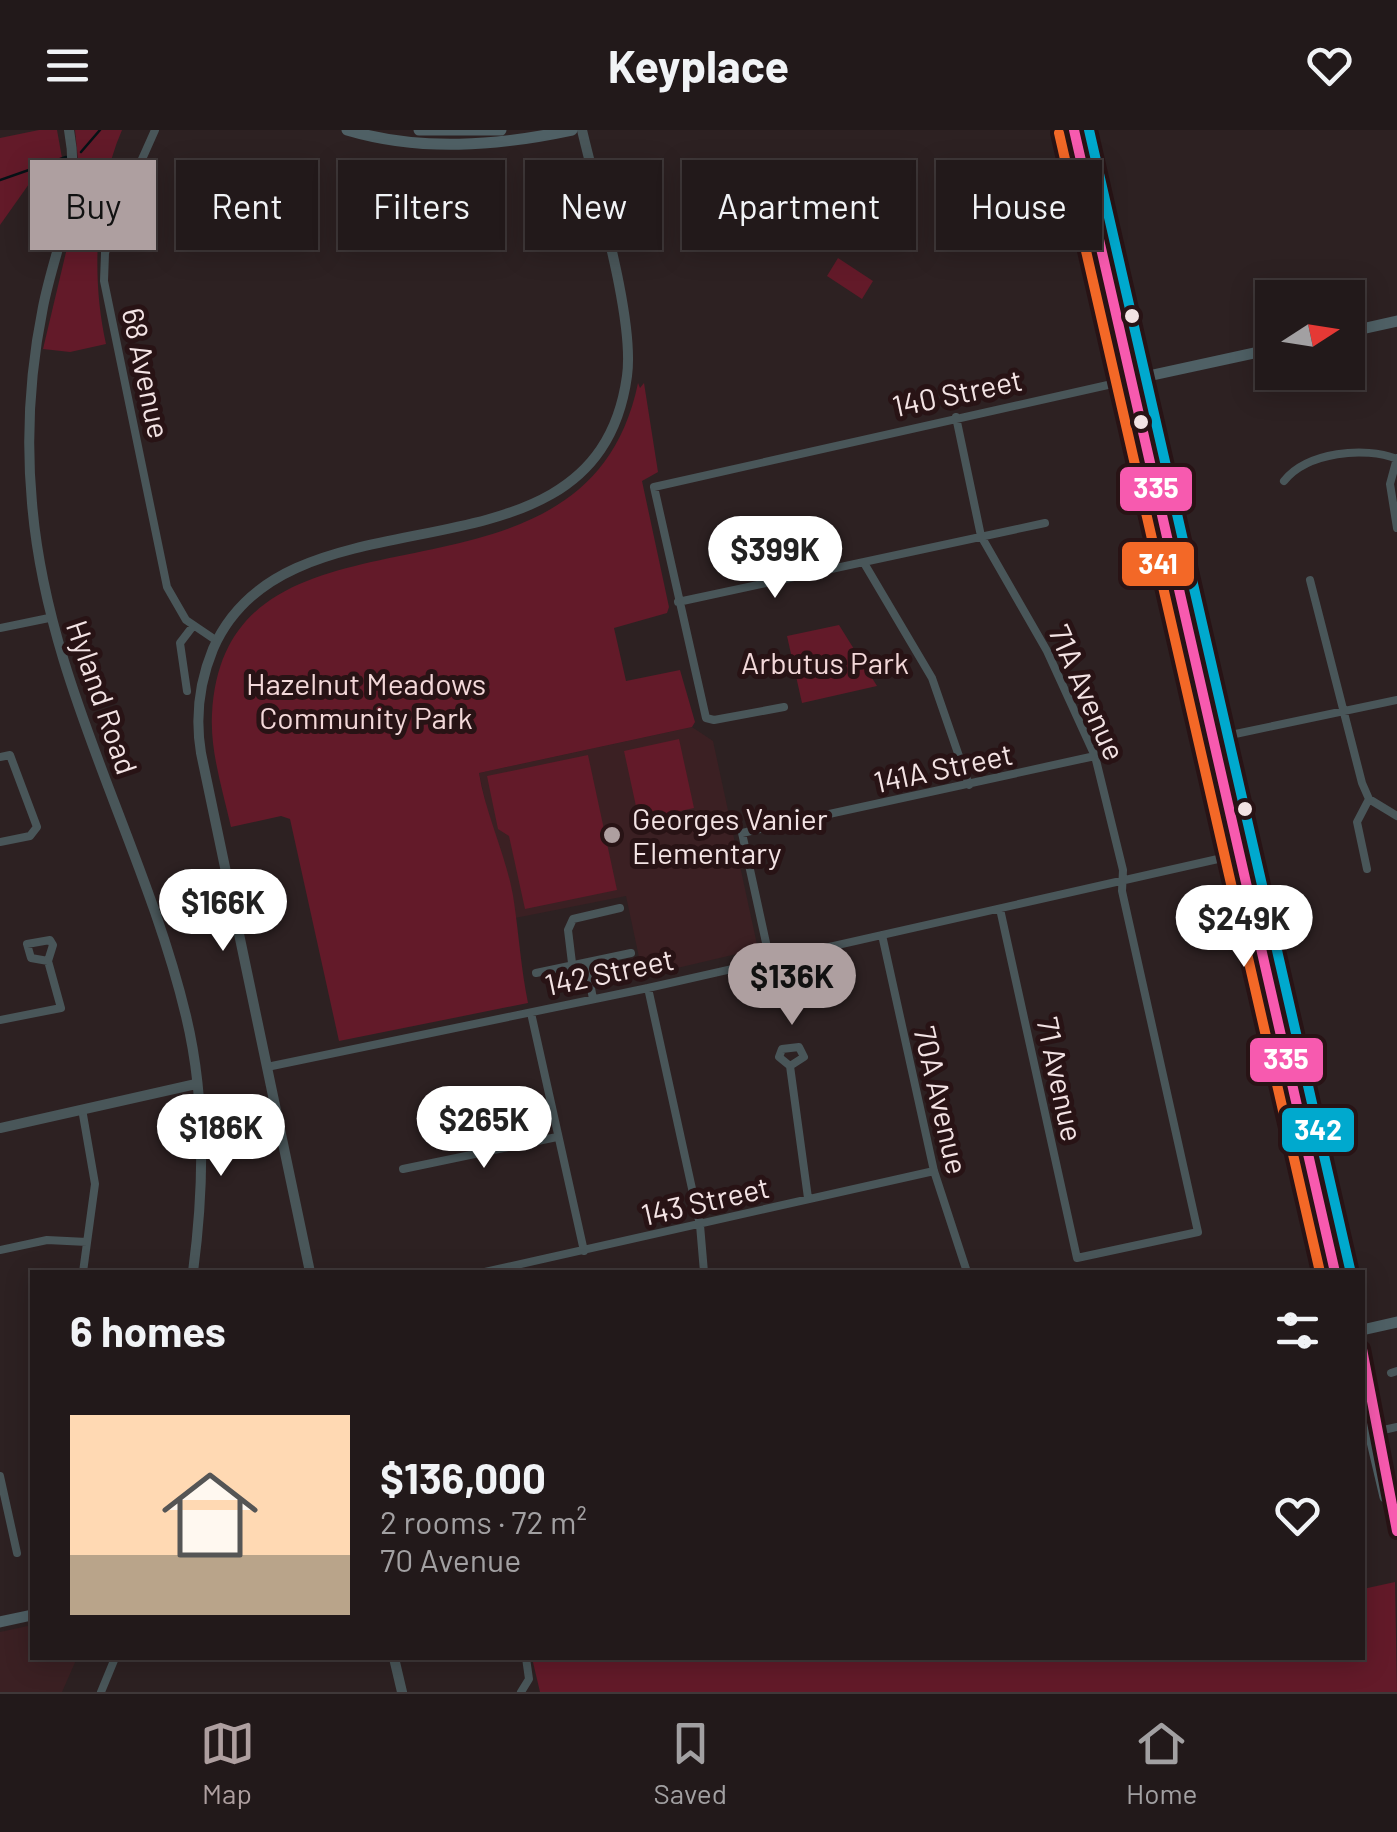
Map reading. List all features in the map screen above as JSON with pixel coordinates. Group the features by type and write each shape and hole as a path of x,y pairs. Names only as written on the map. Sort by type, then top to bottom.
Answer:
{"main road":[{"path":"346,130 453,145 502,143 572,130"},
{"path":"419,130 501,130"},
{"path":"1074,130 1130,380 1219,738"},
{"path":"1087,130 1144,377 1335,1270"},
{"path":"1365,329 1397,322"},
{"name":"140 Street","path":"1130,380 1255,353"},
{"path":"1245,853 1346,1270"},
{"path":"1365,1329 1397,1322"},
{"path":"1365,1360 1397,1531"},
{"path":"1365,1411 1397,1542"},
{"path":"0,1622 30,1615"}],"street":[{"name":"Hyland Road","path":"69,130 76,178 42,309 30,408 32,505 49,618 174,972 190,1036 200,1193 193,1270"},
{"name":"68 Avenue","path":"155,130 108,242 104,289 166,582 177,608 194,626 217,640"},
{"path":"310,1270 198,736 199,697 217,640 252,596 296,566 512,514 546,498 574,477 603,441 628,375 623,312 582,130"},
{"name":"140 Street","path":"678,602 654,487 1130,380"},
{"name":"71A Avenue","path":"956,417 982,536 1047,650 1096,756 1198,1232 1077,1258"},
{"path":"1284,481 1299,465 1364,451 1397,458 1390,484 1397,528"},
{"path":"784,707 709,720 678,602 1044,523"},
{"path":"864,562 932,678 969,784"},
{"path":"1310,580 1341,712 1369,798 1397,816"},
{"path":"0,628 49,618"},
{"path":"187,691 180,643 194,626"},
{"path":"1219,738 1397,700"},
{"path":"0,842 36,832 5,756"},
{"name":"141A Street","path":"770,961 742,833 1096,756"},
{"path":"1367,869 1357,822 1369,798"},
{"name":"142 Street","path":"268,1067 648,988 1245,853"},
{"path":"572,963 568,930 573,919 620,908"},
{"name":"71 Avenue","path":"1000,909 1077,1258"},
{"name":"70A Avenue","path":"882,935 934,1171 966,1270"},
{"path":"536,973 572,963 587,966 631,953"},
{"path":"0,1020 61,1008 48,961"},
{"path":"587,966 593,1000"},
{"path":"648,988 700,1225 704,1270"},
{"path":"531,1013 584,1251"},
{"path":"790,1066 808,1198"},
{"path":"0,1128 196,1084"},
{"path":"82,1109 95,1184 83,1270"},
{"path":"403,1169 557,1137"},
{"name":"143 Street","path":"526,1268 584,1251 934,1171"},
{"path":"0,1250 47,1240 87,1242"},
{"path":"1380,1431 1397,1427"},
{"path":"0,1476 17,1553"},
{"path":"102,1692 114,1660"},
{"path":"394,1660 402,1692"},
{"path":"523,1690 526,1660"}],"shaded area":[{"name":"Georges Vanier Elementary","path":"692,727 713,741 758,949 643,976 626,896 510,919 479,773"},
{"path":"30,1625 30,1660 76,1660 62,1692 0,1692 0,1632"}],"green space":[{"path":"57,130 62,160 30,160 30,184 0,225 0,138"},
{"path":"75,130 122,130 111,160 78,160"},
{"path":"67,250 98,250 98,291 106,344 70,352 43,349"},
{"path":"838,258 873,281 862,299 827,276"},
{"name":"Hazelnut Meadows Community Park","path":"638,383 640,388 644,383 658,472 642,481 669,607 667,613 614,628 626,681 680,670 695,722 692,727 479,773 511,886 528,1003 339,1041 290,819 281,816 231,827 213,743 212,714 232,641 277,596 339,570 483,537 551,509 605,461"},
{"name":"Arbutus Park","path":"839,625 877,686 802,703 787,636"},
{"path":"679,739 694,808 639,820 624,751"},
{"path":"588,755 617,890 525,909 509,836 498,829 487,776"},
{"path":"1395,1582 1397,1692 540,1692 532,1660 1365,1660 1365,1589"}],"waterway":[{"path":"81,152 100,130"},
{"path":"0,180 66,157"}],"transit line":[{"name":"335","path":"1074,130 1335,1270"},
{"name":"342","path":"1089,130 1350,1269"},
{"name":"341","path":"1059,133 1320,1270"},
{"name":"335","path":"1365,1365 1397,1531"}],"place":[{"name":"Georges Vanier Elementary","path":"612,835"}]}
